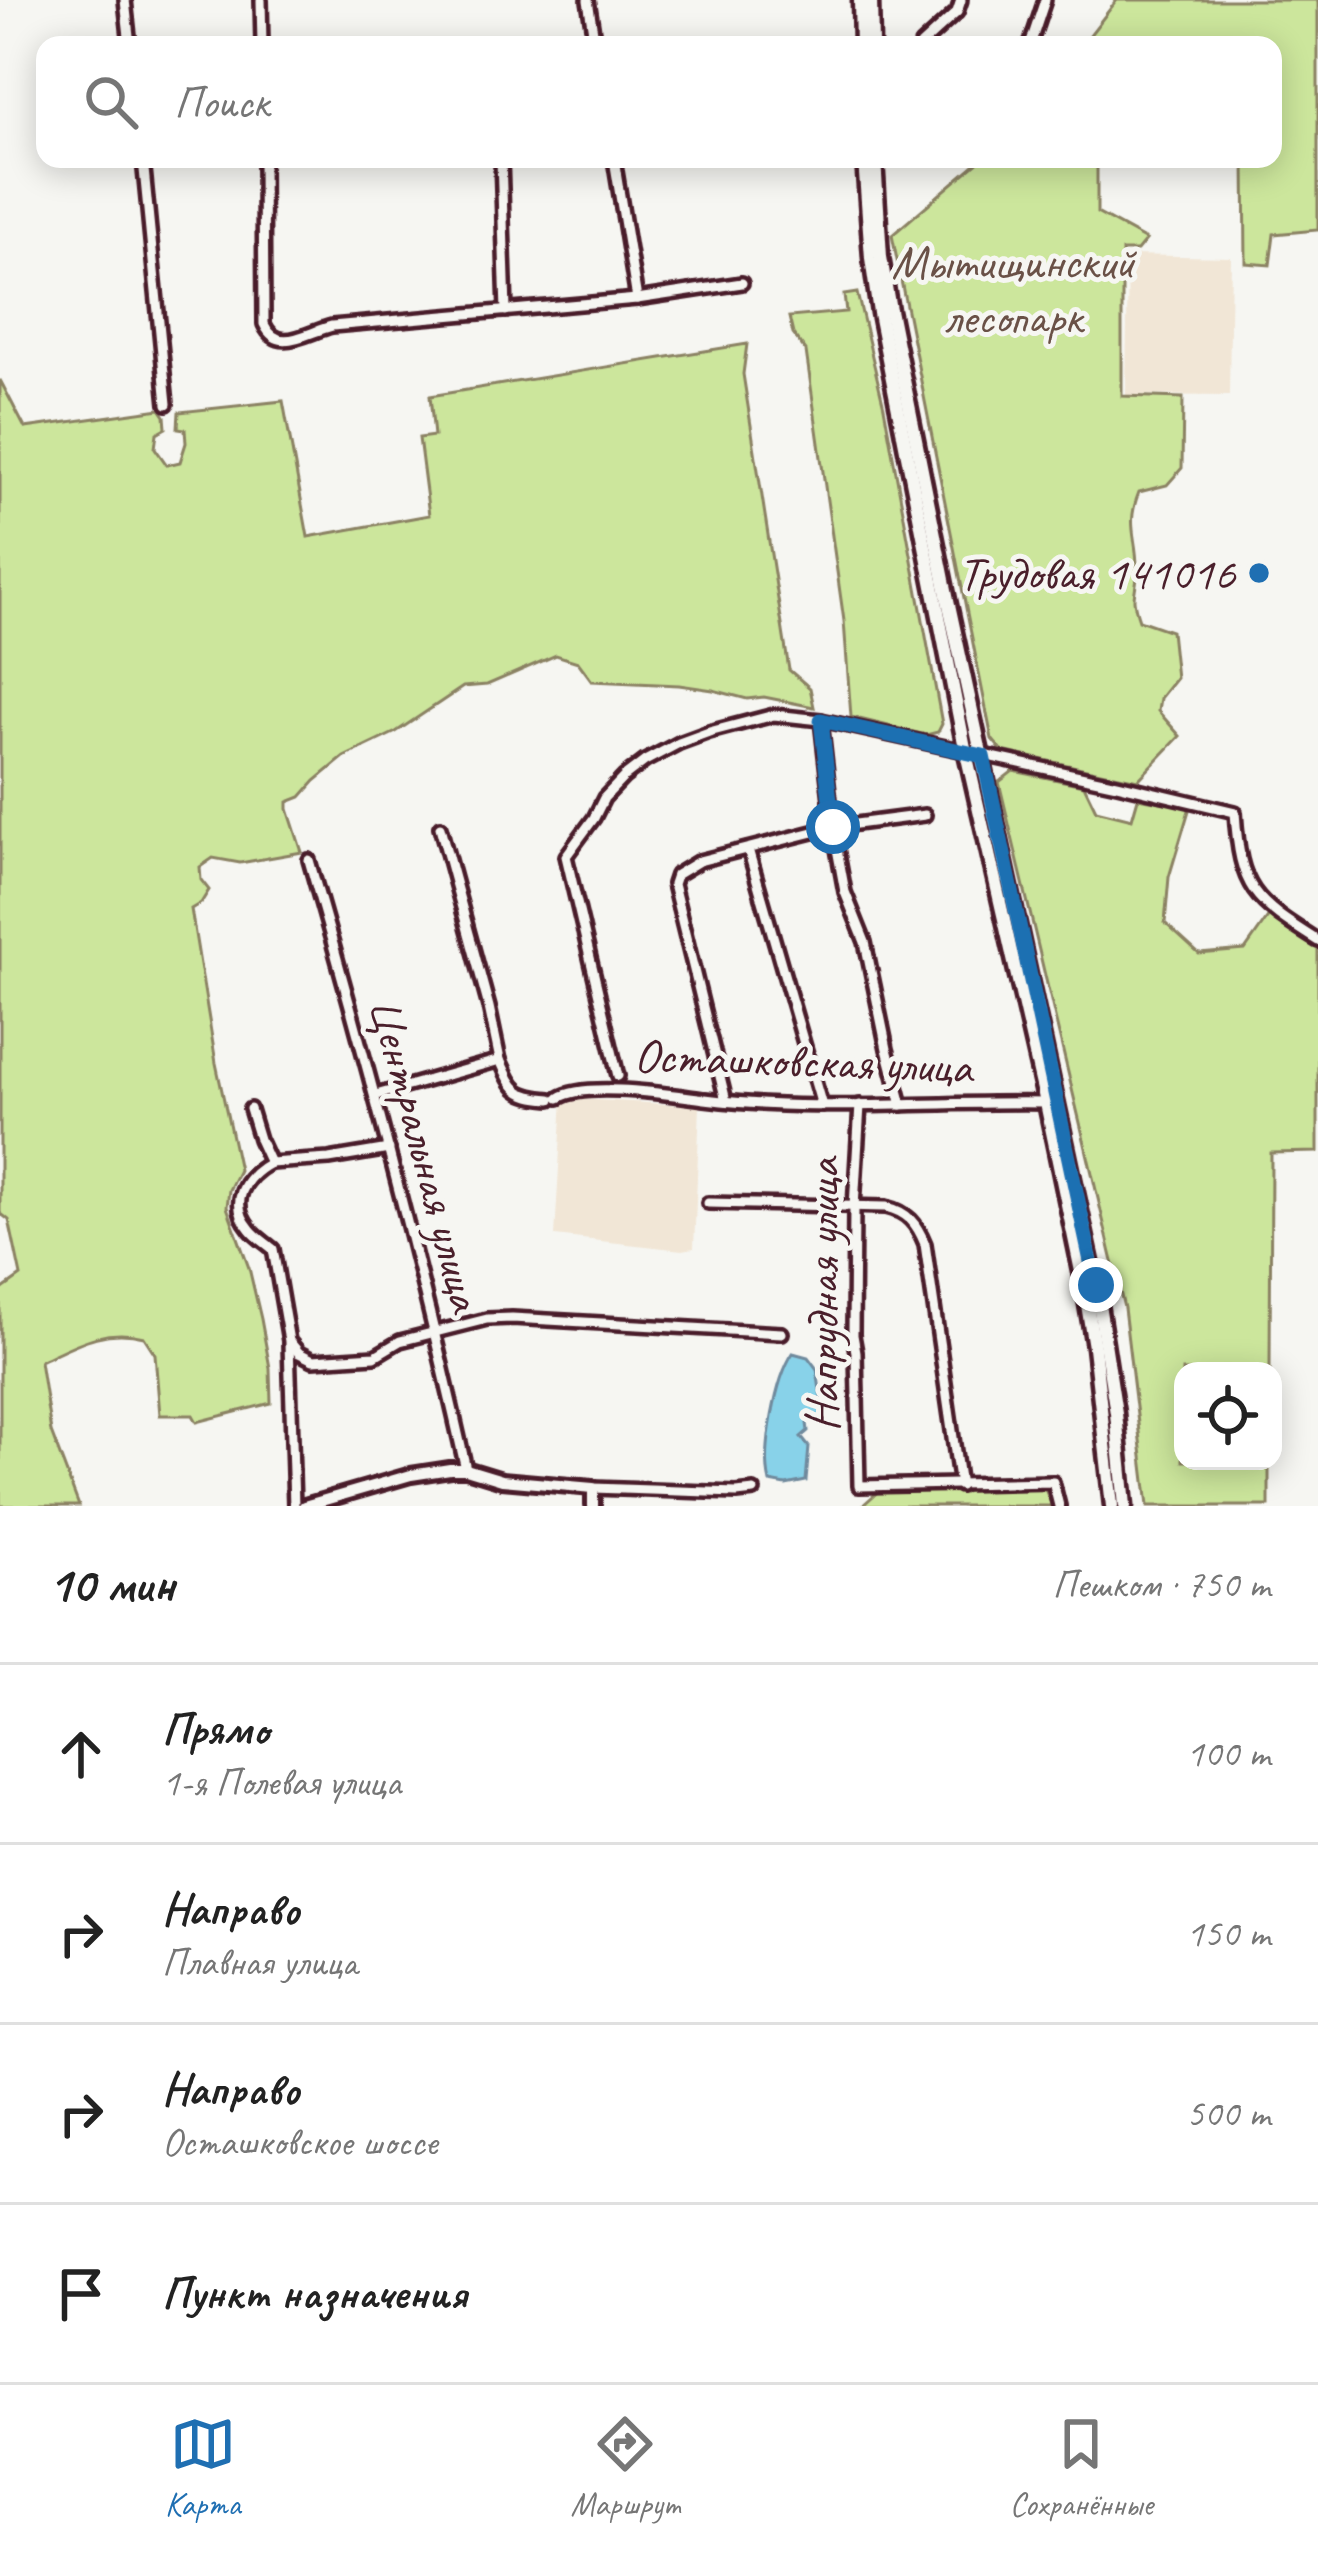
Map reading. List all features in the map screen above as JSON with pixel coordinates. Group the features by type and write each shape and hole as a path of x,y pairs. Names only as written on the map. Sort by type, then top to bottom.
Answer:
{"main road":[{"path":"860,0 861,36"},
{"path":"871,0 872,36"},
{"path":"865,168 879,313 966,753 1046,1103 1094,1347 1112,1506"},
{"path":"876,168 890,310 1096,1285 1125,1506"}],"street":[{"path":"125,0 129,36"},
{"path":"261,0 262,36"},
{"path":"588,0 594,36"},
{"path":"931,36 957,12 961,0"},
{"path":"1033,36 1046,0"},
{"path":"143,168 166,404"},
{"path":"263,168 264,324 274,340 332,326 637,299 742,283"},
{"path":"501,168 506,311"},
{"path":"615,168 637,299"},
{"path":"618,1076 566,856 604,798 645,761 679,742 774,715 821,720 1234,812 1238,858 1254,892 1274,914 1318,941"},
{"path":"821,720 844,892 865,942 902,1106"},
{"path":"726,1101 673,884 676,874 699,861 833,827 925,815"},
{"path":"376,1095 500,1060 440,827"},
{"path":"748,849 822,1106"},
{"name":"Центральная улица","path":"309,860 376,1095 466,1468"},
{"name":"Осташковская улица","path":"500,1060 512,1086 529,1097 622,1091 822,1106 1046,1103"},
{"name":"Напрудная улица","path":"860,1105 853,1335 859,1486 960,1486"},
{"path":"250,1108 270,1163"},
{"path":"294,1506 289,1340 273,1250 250,1230 240,1212 240,1191 255,1171 270,1163 389,1149"},
{"path":"708,1202 901,1210 910,1217 925,1244 960,1486 1053,1482 1059,1506"},
{"path":"289,1340 299,1353 329,1361 375,1356 400,1341 487,1319 782,1333"},
{"path":"304,1506 411,1475 466,1468 502,1480 593,1488 754,1491"},
{"path":"593,1488 593,1506"}],"shaded area":[{"path":"1128,255 1231,257 1229,396 1126,395"},
{"path":"563,1098 700,1106 694,1248 555,1236"}],"green space":[{"name":"Мытищинский лесопарк","path":"1117,0 1318,0 1318,230 1274,234 1270,265 1246,263 1245,168 1282,168 1282,36 1089,36"},
{"name":"Мытищинский лесопарк","path":"970,168 1097,168 1097,213 1146,240 1137,251 1122,251 1122,396 1183,398 1182,468 1167,485 1139,492 1132,523 1137,559 1134,599 1139,620 1171,631 1176,678 1160,698 1158,711 1180,736 1138,780 1002,751 992,739 892,235"},
{"path":"857,293 884,407 942,724 938,732 926,735 851,717 844,621 806,351 793,334 789,317 846,312 844,295"},
{"path":"747,344 743,374 789,670 810,688 814,707 679,685 592,681 578,662 556,655 487,685 463,687 396,732 344,757 301,797 288,802 302,852 240,863 213,858 200,867 201,880 209,890 191,909 239,1170 227,1207 261,1319 271,1403 197,1422 193,1415 160,1415 155,1354 144,1337 116,1334 78,1343 40,1361 51,1432 79,1506 0,1506 0,1291 21,1276 9,1220 0,1213 0,380 25,428 160,409 166,428 157,433 155,448 167,465 180,462 186,443 185,429 178,428 179,412 283,401 308,537 429,515 419,438 434,436 430,396"},
{"path":"1013,771 1084,785 1096,810 1132,819 1138,798 1190,807 1169,877 1165,923 1199,954 1245,950 1269,916 1318,947 1318,1152 1271,1153 1270,1362 1174,1362 1174,1470 1269,1470 1269,1506 1148,1506 1124,1308 999,782"},
{"path":"1045,1489 1052,1506 862,1506 880,1490"}],"water":[{"path":"793,1353 808,1357 817,1369 824,1419 815,1415 801,1437 809,1447 806,1481 786,1485 770,1482 768,1453 776,1397"}],"place":[{"name":"Трудовая 141016","path":"1259,573"}],"route":[{"path":"833,827 821,720 983,756 1096,1285"}]}
